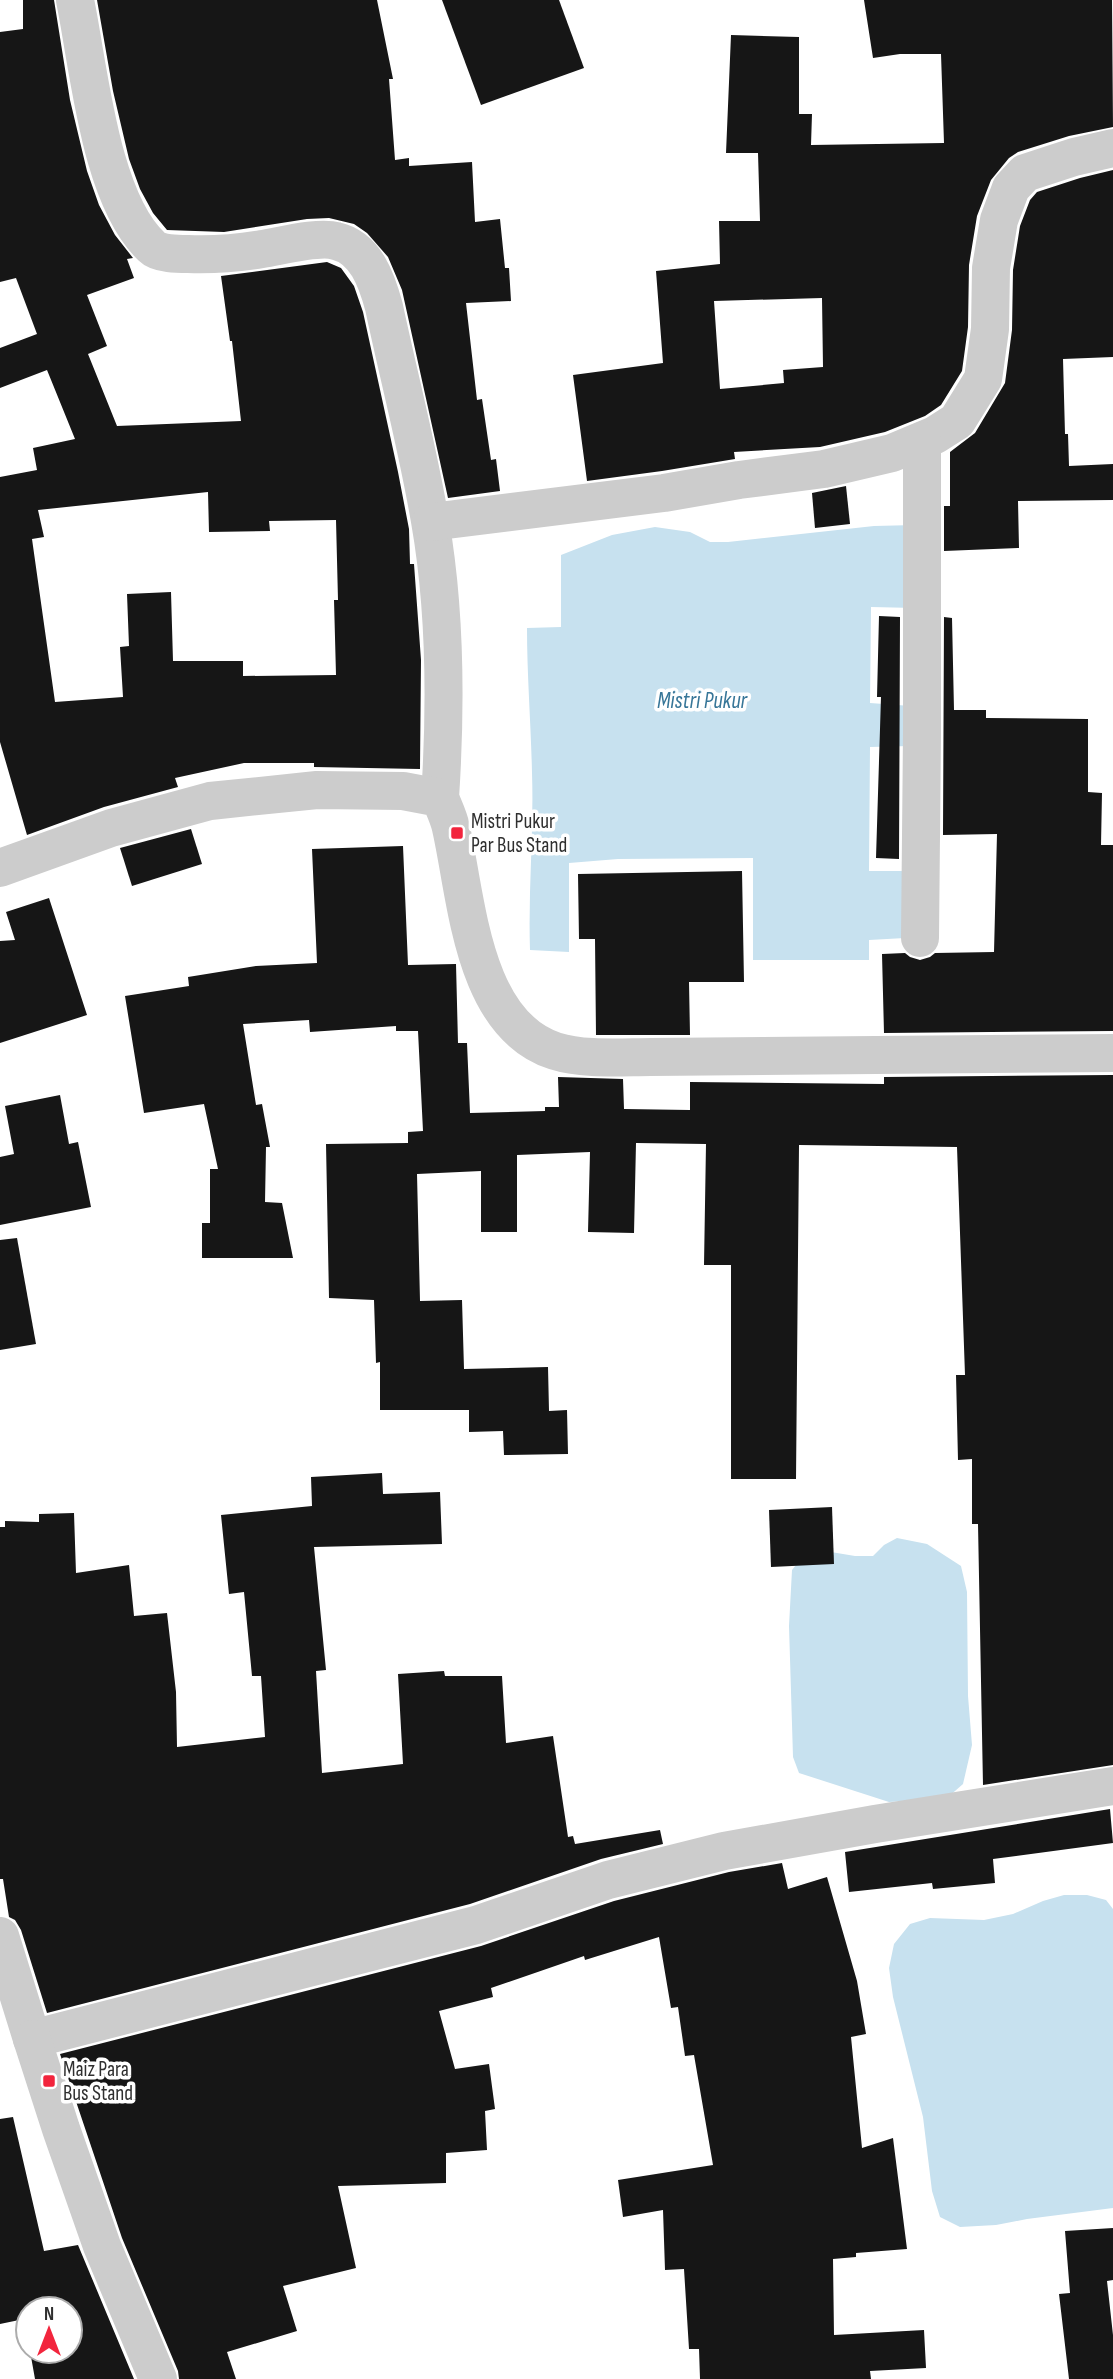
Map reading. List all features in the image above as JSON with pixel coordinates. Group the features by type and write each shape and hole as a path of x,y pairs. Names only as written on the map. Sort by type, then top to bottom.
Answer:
{"street":[{"path":"75,0 96,114 109,165 138,231 154,250 208,255 306,242 336,241 359,254 376,276 431,522 442,621 443,733 440,798 451,826 468,922 487,980 502,1009 527,1037 555,1051 598,1057 1113,1053"},
{"path":"431,522 664,493 824,469 892,453 922,441 957,421 983,379 990,329 991,268 999,220 1012,188 1025,173 1113,148"},
{"path":"920,938 922,441"},
{"path":"0,868 111,828 210,801 317,790 402,791 440,798"},
{"path":"32,2039 475,1925 608,1880 724,1851 1113,1786"},
{"path":"0,1936 61,2129 102,2246 158,2379"}],"water":[{"name":"Mistri Pukur","path":"915,525 915,608 871,607 870,703 911,706 910,746 870,747 869,871 906,871 905,938 869,940 869,960 753,960 753,858 618,859 569,863 569,952 530,950 532,795 527,628 561,627 561,555 612,535 655,527 690,532 710,542 728,542 874,526"},
{"path":"897,1538 927,1544 961,1566 967,1592 968,1696 972,1745 963,1784 947,1798 889,1802 799,1773 793,1757 789,1626 792,1570 800,1560 831,1552 873,1556 884,1545"},
{"path":"1064,1895 1087,1895 1106,1900 1113,1909 1113,2208 996,2225 960,2227 940,2217 932,2191 923,2117 893,1997 889,1968 894,1944 910,1924 930,1918 984,1920 1013,1914"}],"building":[{"path":"23,0 54,0 70,100 87,171 99,205 115,235 133,258 127,259 134,278 87,295 107,346 88,354 117,426 241,421 221,276 327,262 341,268 354,286 363,312 398,472 409,529 410,564 414,564 421,660 420,769 314,767 314,763 244,763 175,778 178,787 104,807 27,835 0,742 0,477 37,470 33,448 75,439 47,370 0,388 0,348 37,334 16,278 0,282 0,32 23,29","holes":["208,492 209,532 270,531 269,521 336,520 336,675 243,676 243,661 173,661 171,592 127,594 129,646 120,647 123,697 55,702 32,539 44,537 38,510"]},
{"path":"97,0 377,0 393,79 389,79 395,160 409,158 409,166 472,162 475,222 500,219 505,268 509,268 511,301 466,303 477,400 482,399 491,460 496,459 500,491 448,498 402,290 388,257 367,233 354,224 329,218 224,232 167,230 153,213 140,189 129,159 113,91"},
{"path":"442,0 559,0 584,68 481,105"},
{"path":"864,0 1112,0 1113,127 1069,136 1018,152 1009,158 991,180 977,216 969,265 968,327 962,371 941,405 925,416 885,432 820,447 734,452 735,459 587,481 573,375 663,363 656,271 720,264 719,221 760,221 758,153 726,153 731,35 799,37 799,114 812,114 811,145 944,143 941,54 900,54 873,58","holes":["822,298 823,367 783,370 784,383 720,389 714,301"]},
{"path":"1113,170 1113,357 1063,359 1065,434 1068,434 1069,466 1113,464 1113,500 1018,501 1019,548 944,551 944,506 950,506 950,452 975,433 1005,383 1012,330 1013,270 1020,226 1030,200 1037,192"},
{"path":"846,486 850,524 815,528 812,493"},
{"path":"879,616 900,617 899,859 876,858 881,697 877,697"},
{"path":"944,617 952,618 954,710 986,710 986,718 1088,719 1088,792 1102,793 1101,845 1113,845 1113,1031 884,1033 882,954 905,953 920,960 935,953 994,952 997,834 943,835"},
{"path":"191,829 202,864 132,886 120,848"},
{"path":"403,846 408,965 456,964 458,1043 467,1043 470,1113 545,1111 545,1107 559,1107 558,1077 623,1079 624,1109 690,1110 690,1082 884,1084 884,1077 1113,1075 1113,1765 983,1785 978,1524 972,1524 972,1459 958,1460 956,1375 965,1375 957,1147 799,1145 796,1479 731,1479 731,1265 704,1265 706,1144 636,1143 634,1233 588,1232 590,1152 517,1155 517,1232 481,1232 481,1171 417,1174 420,1301 462,1300 464,1369 548,1367 549,1411 567,1410 568,1454 504,1455 503,1431 469,1432 469,1410 380,1410 380,1362 376,1363 374,1300 329,1298 326,1144 408,1143 408,1132 423,1131 418,1031 396,1031 396,1026 310,1032 309,1020 243,1024 256,1105 262,1104 270,1147 266,1147 265,1202 282,1203 293,1258 202,1258 202,1223 210,1223 210,1169 218,1169 204,1104 144,1113 125,996 189,986 188,977 256,966 317,963 312,849"},
{"path":"742,871 744,982 689,982 690,1035 596,1035 595,939 579,939 578,874"},
{"path":"49,898 87,1015 0,1043 0,941 15,940 6,912"},
{"path":"60,1095 69,1144 78,1142 91,1207 0,1225 0,1157 14,1154 5,1106"},
{"path":"17,1238 36,1344 0,1350 0,1240"},
{"path":"382,1473 383,1494 440,1492 442,1544 314,1547 326,1670 316,1671 322,1773 403,1764 398,1674 444,1671 445,1676 502,1676 506,1743 553,1736 568,1837 573,1836 575,1844 660,1830 663,1844 601,1859 470,1904 47,2013 21,1930 15,1920 9,1917 3,1879 0,1879 0,1527 5,1527 5,1521 39,1522 39,1514 74,1513 76,1573 129,1565 134,1616 167,1613 176,1692 177,1747 265,1737 261,1676 252,1676 244,1592 229,1594 221,1515 312,1506 311,1477"},
{"path":"832,1507 834,1564 771,1567 769,1510"},
{"path":"1110,1809 1113,1843 993,1859 995,1883 933,1889 932,1883 849,1892 845,1852"},
{"path":"782,1863 788,1889 827,1877 857,1981 866,2034 851,2037 862,2148 893,2138 907,2249 856,2253 856,2257 833,2259 834,2335 924,2330 926,2368 870,2371 871,2379 700,2379 699,2349 689,2349 684,2269 665,2270 663,2210 623,2217 618,2180 713,2165 694,2055 685,2056 678,2007 671,2008 659,1937 585,1960 584,1956 491,1988 493,1997 439,2011 455,2069 489,2064 495,2109 485,2111 487,2150 446,2153 446,2183 338,2186 356,2268 283,2286 297,2331 227,2352 236,2379 179,2379 122,2238 60,2054 481,1946 614,1901 729,1872"},
{"path":"13,2117 44,2251 78,2245 134,2379 35,2379 32,2365 84,2365 84,2295 14,2295 14,2321 0,2324 0,2119"},
{"path":"1113,2228 1113,2280 1107,2281 1113,2335 1113,2379 1069,2379 1059,2294 1070,2293 1065,2231"}],"place":[{"name":"Mistri Pukur Par Bus Stand","path":"457,833"},
{"name":"Maiz Para Bus Stand","path":"49,2081"}]}
